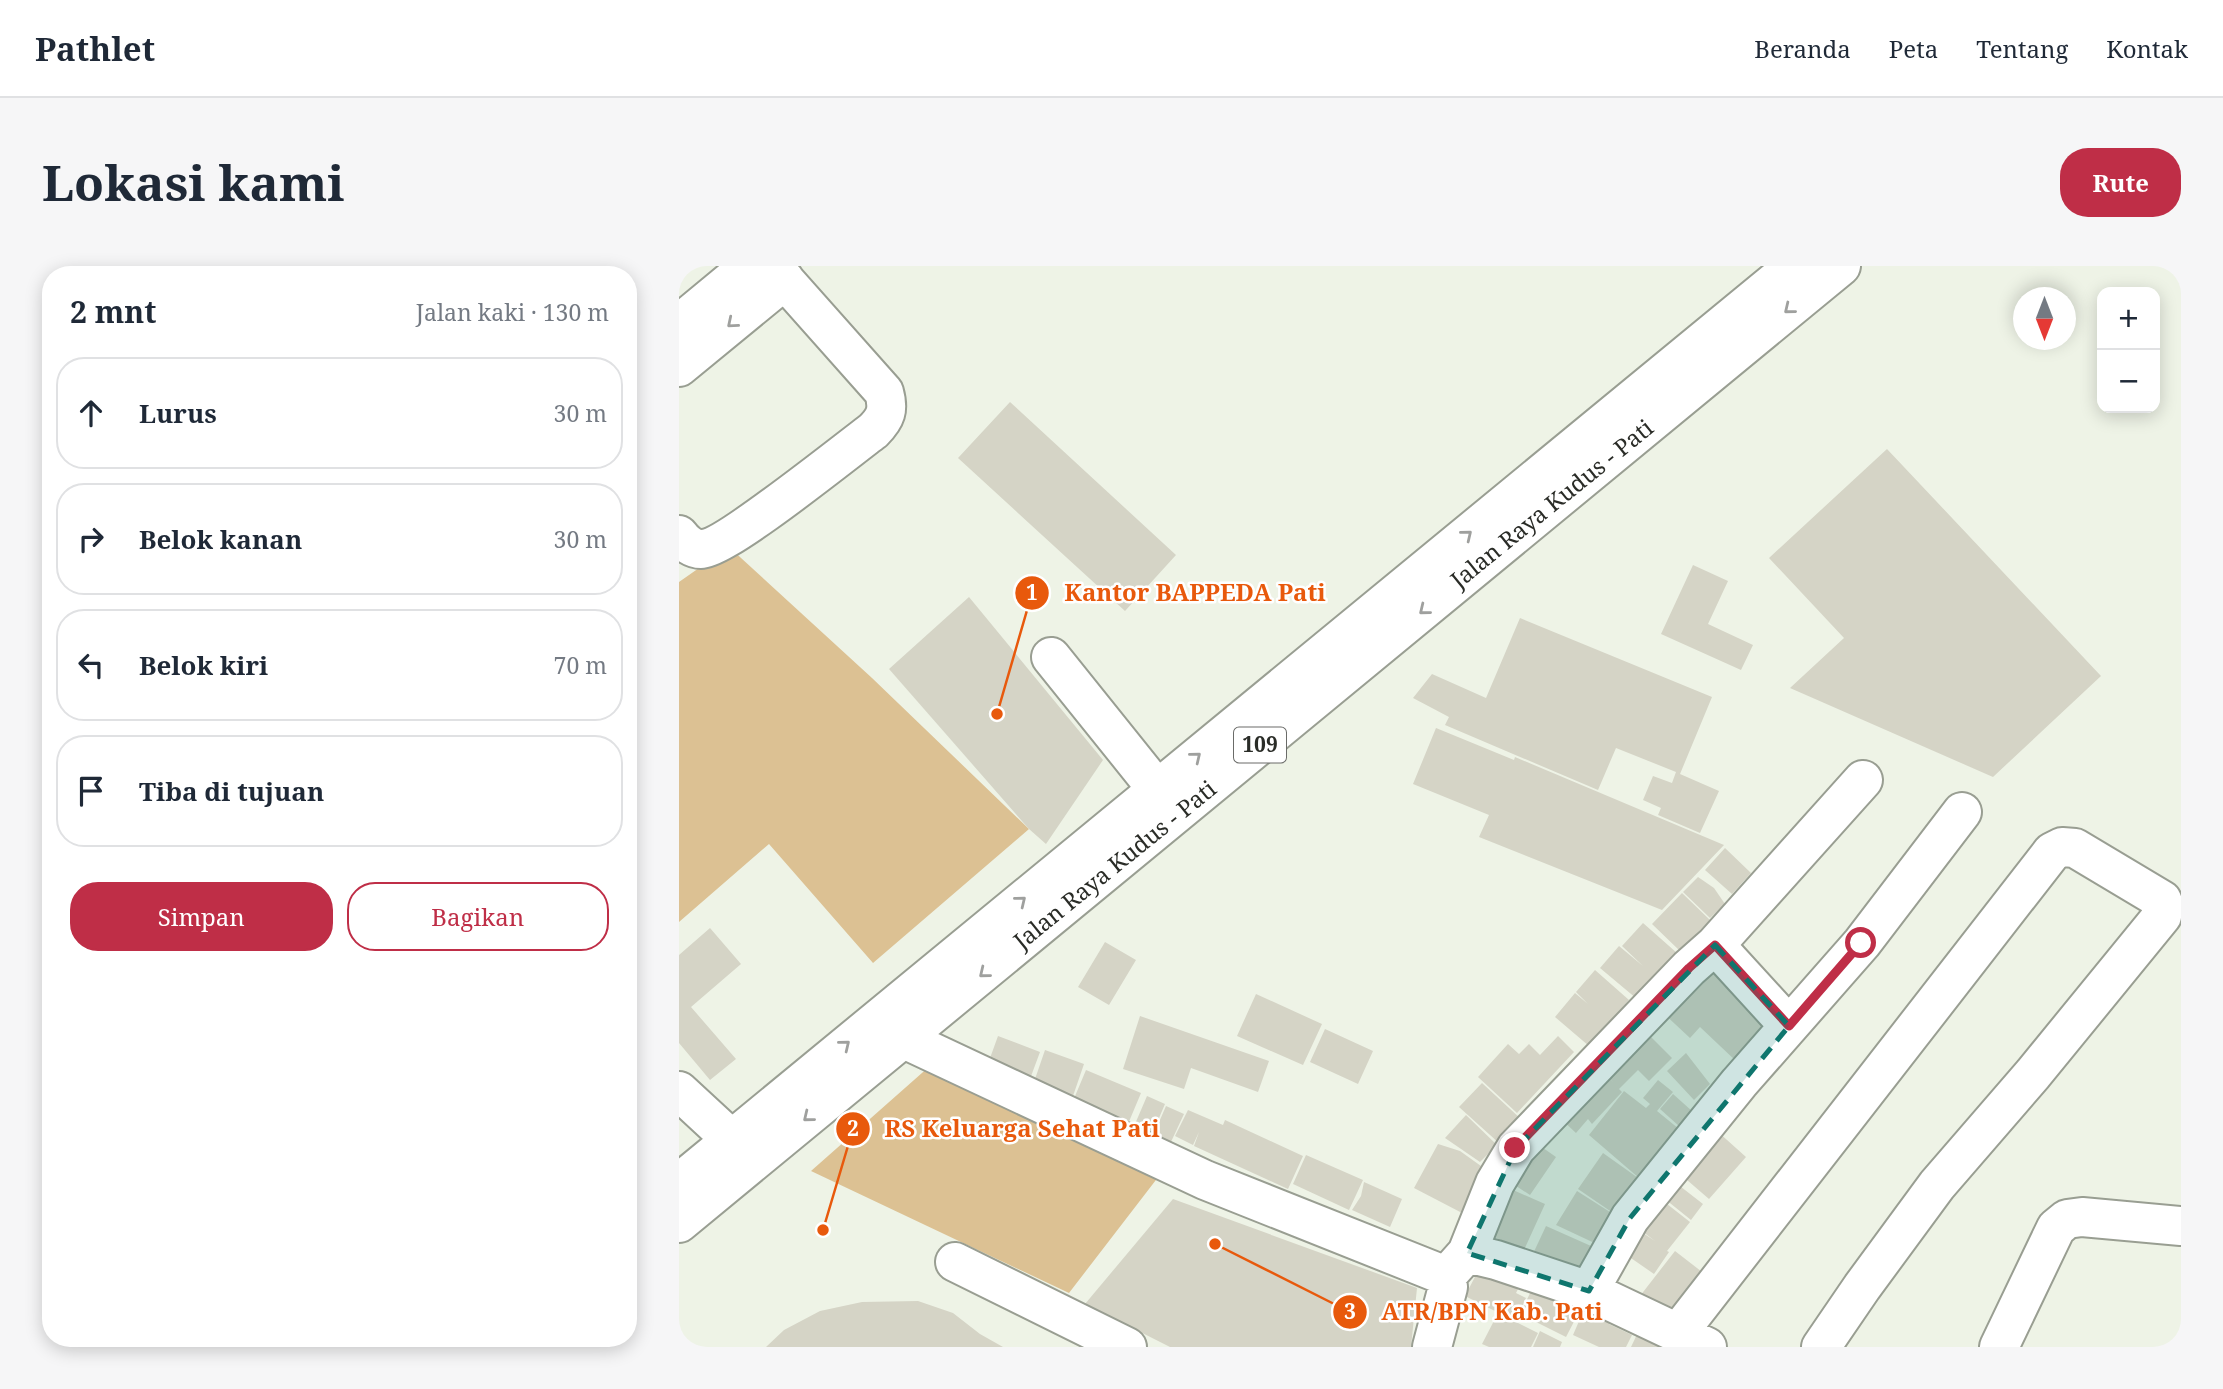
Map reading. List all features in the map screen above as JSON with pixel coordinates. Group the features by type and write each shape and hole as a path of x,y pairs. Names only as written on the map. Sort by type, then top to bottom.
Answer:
{"street":[{"path":"679,324 750,266"},
{"name":"Jalan Raya Kudus - Pati","path":"679,1182 1794,266"},
{"name":"Jalan Raya Kudus - Pati","path":"679,1223 1841,266"},
{"path":"679,368 778,273 884,392 888,407 884,420 873,431 736,533 709,548 698,550 679,535"},
{"path":"1051,657 1157,789"},
{"path":"1432,1347 1448,1287 1457,1265 1495,1183 1515,1148 1689,968 1715,945 1863,780"},
{"path":"1589,1291 1630,1218 1739,1083 1861,943 1962,812"},
{"path":"904,1039 1205,1180 1457,1265 1496,1259 1589,1291 1693,1340 2052,852 2062,847 2075,848 2162,900 2162,916 1937,1185 1821,1347"},
{"path":"1715,945 1789,1026"},
{"path":"679,1091 731,1139"},
{"path":"1999,1347 2056,1228 2067,1219 2082,1217 2181,1226"},
{"path":"955,1262 1127,1347"}],"highlighted area":[{"path":"1715,945 1789,1026 1630,1218 1589,1291 1467,1253 1516,1148"}],"shaded area":[{"path":"729,547 872,678 1029,829 873,963 769,844 679,922 679,582"},
{"path":"931,1065 1159,1176 1069,1293 811,1171"}],"building":[{"path":"1010,402 1176,555 1125,611 958,458"},
{"path":"1887,449 2101,676 1993,777 1790,688 1844,638 1769,558"},
{"path":"1693,565 1728,581 1708,624 1753,645 1741,670 1661,634"},
{"path":"969,597 1103,760 1046,844 1029,829 889,669"},
{"path":"1520,618 1712,697 1680,774 1719,791 1700,833 1658,815 1661,808 1643,800 1653,776 1672,783 1676,772 1616,748 1598,790 1445,725 1449,717 1413,698 1432,674 1486,698"},
{"path":"1436,728 1514,760 1515,757 1724,845 1662,910 1479,837 1489,815 1413,784"},
{"path":"1725,848 1751,873 1732,894 1705,870"},
{"path":"1698,877 1714,888 1725,904 1710,918 1683,892"},
{"path":"1682,893 1710,920 1680,951 1652,924"},
{"path":"1643,923 1677,953 1637,999 1600,968 1619,946 1643,966 1622,946"},
{"path":"710,928 741,964 691,1007 736,1059 710,1080 679,1043 679,955"},
{"path":"1105,942 1136,960 1109,1005 1078,987"},
{"path":"1706,953 1770,1026 1737,1062 1700,1027 1690,1038 1660,1010"},
{"path":"1595,970 1629,1000 1589,1046 1555,1017 1575,993 1588,1004 1576,992"},
{"path":"1256,994 1322,1024 1303,1065 1237,1036"},
{"path":"1140,1016 1269,1061 1258,1092 1191,1068 1184,1089 1123,1069"},
{"path":"1640,1026 1672,1058 1649,1081 1638,1070 1619,1089 1622,1092 1592,1124 1588,1119 1576,1133 1561,1119 1603,1073 1613,1082 1596,1065"},
{"path":"1325,1029 1373,1051 1358,1084 1310,1062"},
{"path":"998,1036 1040,1052 1027,1087 985,1072"},
{"path":"1558,1036 1574,1052 1517,1113 1478,1077 1508,1044 1519,1054 1529,1044 1540,1055"},
{"path":"1045,1050 1084,1064 1073,1096 1034,1082"},
{"path":"1686,1053 1710,1084 1694,1100 1667,1071"},
{"path":"1086,1070 1141,1093 1128,1124 1073,1101"},
{"path":"1658,1080 1673,1092 1657,1111 1679,1129 1639,1178 1589,1135 1624,1091 1646,1108 1650,1104 1643,1098"},
{"path":"1482,1083 1522,1120 1500,1144 1459,1107"},
{"path":"1673,1094 1692,1111 1679,1126 1660,1109"},
{"path":"1147,1096 1165,1104 1150,1139 1132,1131"},
{"path":"1166,1106 1184,1114 1170,1144 1153,1136"},
{"path":"1188,1110 1223,1125 1225,1120 1303,1156 1288,1189 1194,1146 1199,1132 1193,1145 1175,1136"},
{"path":"1466,1115 1497,1145 1480,1162 1445,1138"},
{"path":"1717,1131 1746,1157 1709,1199 1672,1167"},
{"path":"1536,1143 1556,1157 1530,1195 1510,1182"},
{"path":"1438,1144 1460,1151 1488,1171 1464,1214 1414,1188"},
{"path":"1603,1153 1641,1180 1616,1215 1578,1189"},
{"path":"1306,1155 1363,1180 1349,1210 1293,1184"},
{"path":"1667,1176 1703,1204 1691,1220 1655,1191"},
{"path":"1364,1182 1402,1199 1390,1227 1352,1210 1361,1196"},
{"path":"1504,1186 1545,1204 1524,1250 1483,1232"},
{"path":"1577,1191 1621,1219 1603,1247 1556,1225"},
{"path":"1653,1193 1690,1222 1667,1251 1669,1252 1654,1274 1615,1247 1631,1225 1655,1241 1630,1222"},
{"path":"1173,1199 1417,1288 1411,1347 1170,1347 1085,1304"},
{"path":"1546,1226 1600,1250 1585,1283 1531,1258"},
{"path":"1675,1251 1706,1275 1671,1320 1640,1296"},
{"path":"1500,1262 1525,1275 1516,1293 1526,1298 1515,1321 1465,1296 1477,1273 1491,1280"},
{"path":"1533,1287 1580,1310 1566,1337 1520,1314"},
{"path":"918,1301 953,1313 980,1334 1003,1347 766,1347 784,1330 820,1311 862,1302"},
{"path":"1597,1304 1615,1312 1609,1324 1632,1335 1626,1347 1599,1347 1573,1335 1583,1312 1592,1316"},
{"path":"1498,1313 1538,1333 1531,1347 1489,1347 1482,1344"},
{"path":"1642,1324 1668,1347 1631,1347"},
{"path":"1540,1331 1562,1342 1560,1347 1533,1347"}],"place":[{"name":"Kantor BAPPEDA Pati","path":"997,714"},
{"name":"RS Keluarga Sehat Pati","path":"823,1230"},
{"name":"ATR/BPN Kab. Pati","path":"1215,1244"}],"route":[{"path":"1515,1148 1689,968 1715,945 1789,1026 1861,943"}]}
